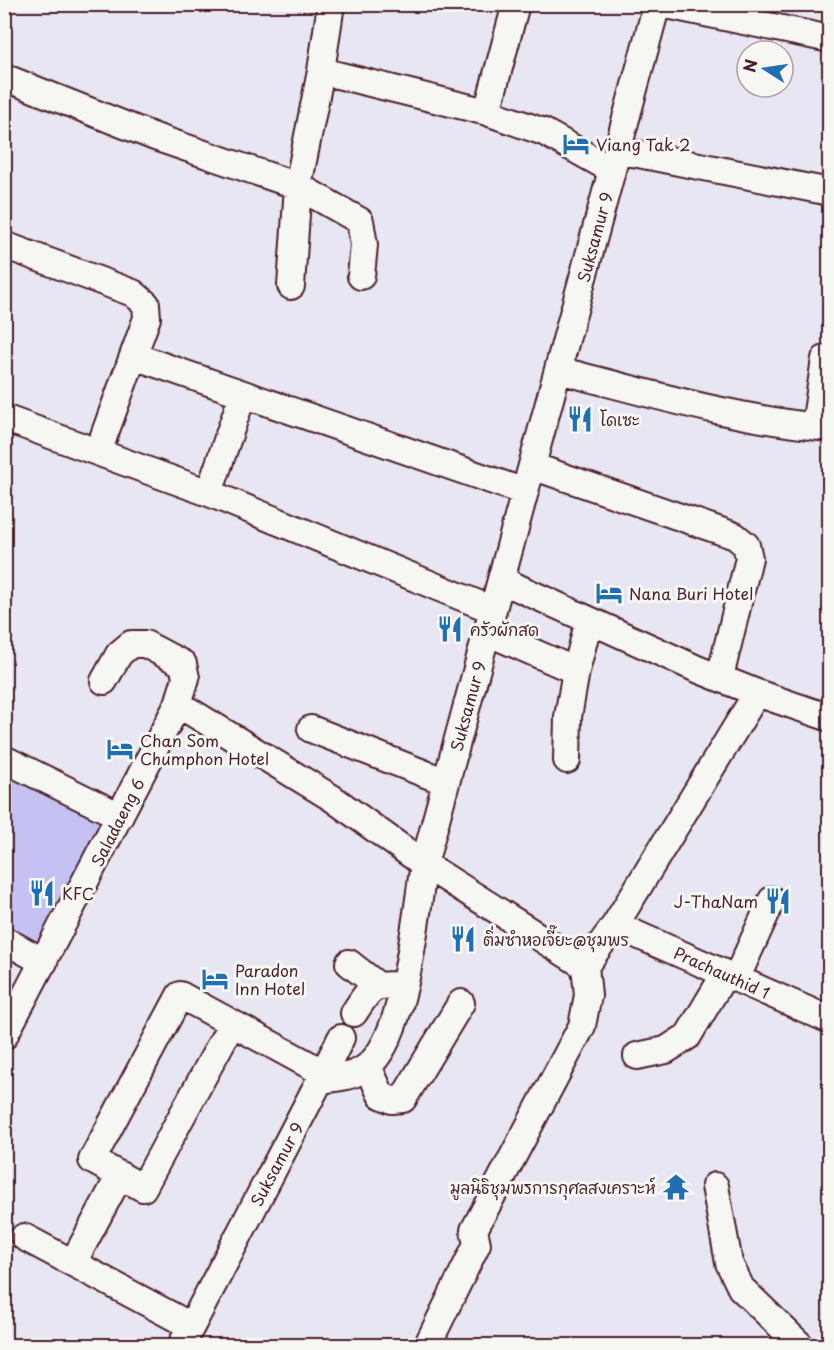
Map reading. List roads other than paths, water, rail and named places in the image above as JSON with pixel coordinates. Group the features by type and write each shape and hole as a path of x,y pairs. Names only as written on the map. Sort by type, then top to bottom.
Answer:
{"street":[{"path":"291,286 298,186 321,71 331,4"},
{"path":"487,112 516,4"},
{"name":"Suksamur 9","path":"186,1336 322,1077 351,1076 368,1066 386,1045 404,985 424,864 657,4"},
{"path":"662,4 758,14 830,39"},
{"path":"321,71 487,112 615,160 830,192"},
{"path":"4,81 11,80 155,137 298,186 360,221 364,245 361,276"},
{"path":"4,245 133,293 146,304 147,318 98,452"},
{"path":"134,356 525,492"},
{"path":"558,370 719,411 782,423 822,427 825,359"},
{"path":"209,494 243,394"},
{"path":"4,418 209,494 490,621 576,671"},
{"path":"532,466 735,536 746,545 749,558 720,678"},
{"path":"501,579 720,678 830,718"},
{"path":"567,760 568,717 576,671 589,620"},
{"name":"Saladaeng 6","path":"4,1036 178,704 186,678 183,664 145,644 131,644 119,654 104,681"},
{"path":"427,1346 477,1244 474,1230 582,1026 588,995 585,966 615,925 757,693"},
{"path":"178,704 332,798 424,864 585,966"},
{"path":"311,729 447,782"},
{"path":"4,759 120,816"},
{"path":"637,1056 666,1050 688,1036 730,976 772,900"},
{"name":"Prachauthid 1","path":"615,925 830,1020"},
{"path":"4,940 44,962"},
{"path":"349,963 377,985"},
{"path":"354,1012 368,991 377,985 404,985"},
{"path":"232,1023 143,1188 92,1160 180,995 232,1023 322,1077 341,1038"},
{"path":"368,1066 381,1095 392,1100 404,1099 461,1003"},
{"path":"73,1263 120,1175"},
{"path":"715,1186 729,1263 741,1288 801,1346"},
{"path":"24,1237 73,1263 186,1336"}],"place":[{"name":"Viang Tak 2","path":"576,144"},
{"name":"โดเซะ","path":"580,419"},
{"name":"Nana Buri Hotel","path":"609,593"},
{"name":"ครัวผักสด","path":"450,629"},
{"name":"Chan Som Chumphon Hotel","path":"120,749"},
{"name":"KFC","path":"42,893"},
{"name":"J-ThaNam","path":"778,901"},
{"name":"ติ่มซำหอเจี๊ยะ@ชุมพร","path":"463,939"},
{"name":"Paradon Inn Hotel","path":"215,979"},
{"name":"มูลนิธิชุมพรการกุศลสงเคราะห์","path":"676,1187"}]}
